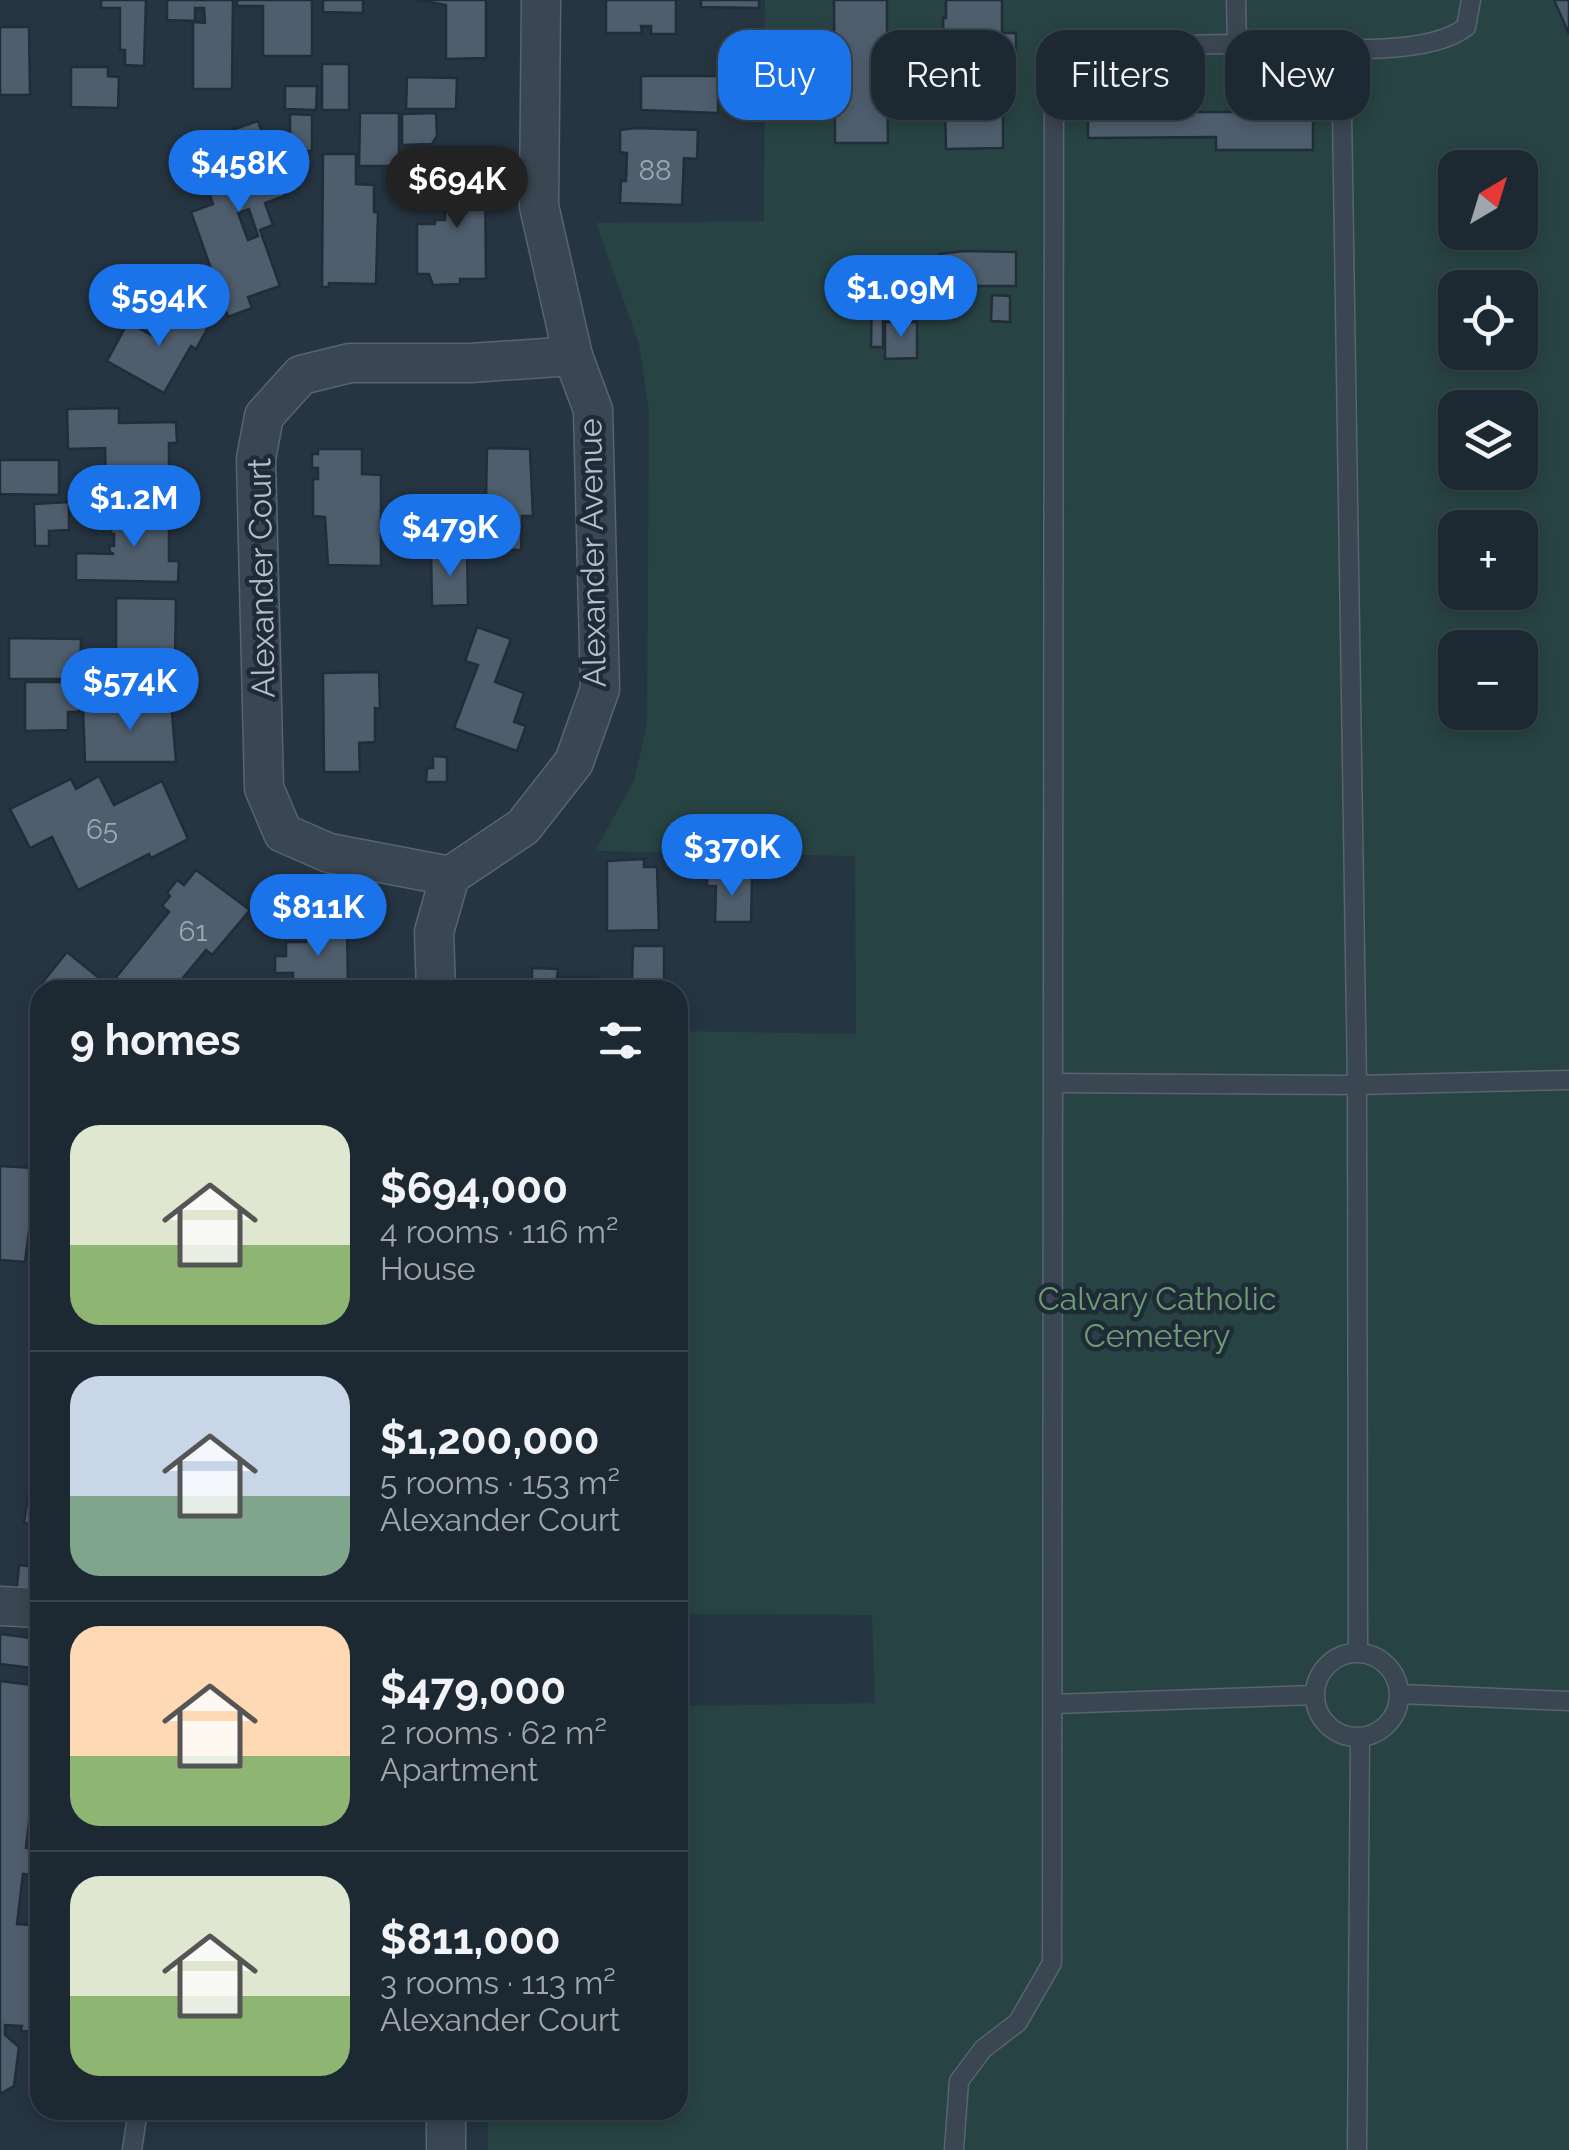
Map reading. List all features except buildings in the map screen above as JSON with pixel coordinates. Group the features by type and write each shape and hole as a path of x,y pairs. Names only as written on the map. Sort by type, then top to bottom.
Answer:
{"street":[{"name":"Alexander Avenue","path":"450,876 523,827 574,762 600,689 592,410 573,356 539,206 541,0"},
{"name":"Alexander Court","path":"450,876 329,853 283,833 264,788 256,460 264,416 301,374 350,363 471,363 573,356"},
{"path":"436,980 434,932 450,876"},
{"path":"0,1606 30,1608"},
{"path":"446,2120 446,2150"}],"lane":[{"path":"1236,0 1237,30"},
{"path":"1370,47 1408,47 1452,37 1466,26 1471,0"},
{"path":"954,2150 959,2081 983,2049 1018,2022 1052,1963 1054,50 1225,44"},
{"path":"1343,120 1358,1085 1358,1652"},
{"path":"1054,1083 1358,1085 1569,1080"},
{"path":"1358,1652 1379,1658 1394,1674 1400,1694 1395,1715 1381,1731 1360,1738 1338,1733 1321,1717 1314,1695 1320,1674 1336,1657 1358,1652"},
{"path":"1400,1694 1569,1701"},
{"path":"1053,1704 1314,1695"},
{"path":"1357,2150 1360,1738"},
{"path":"132,2150 136,2120"}],"green space":[{"name":"Calvary Catholic Cemetery","path":"765,0 1569,0 1569,2150 488,2150 488,2120 688,2120 688,1706 875,1703 872,1615 688,1614 688,1031 856,1034 855,856 595,851 634,781 647,724 649,411 639,344 596,223 764,221 764,120 851,120 851,30 765,30"}]}
